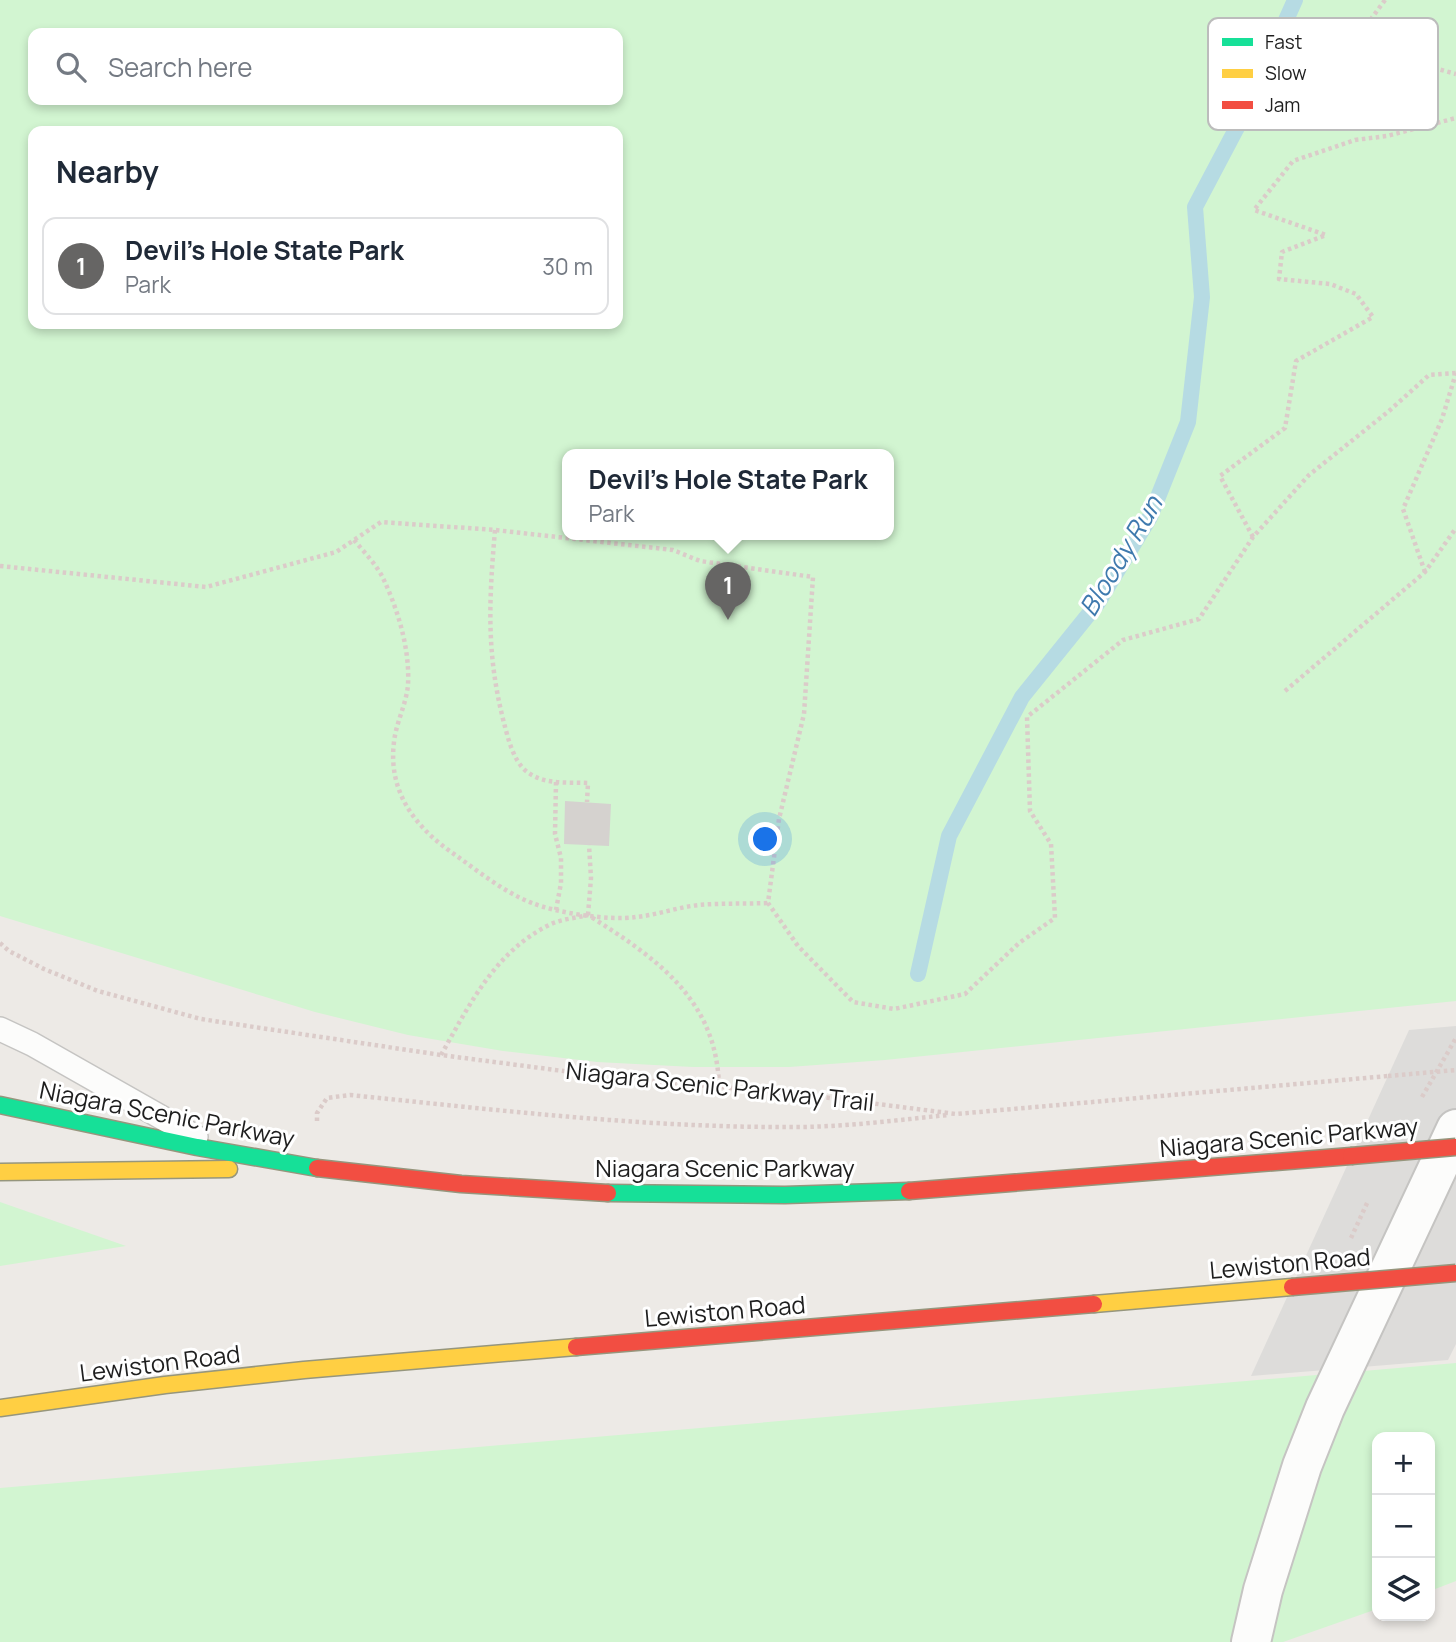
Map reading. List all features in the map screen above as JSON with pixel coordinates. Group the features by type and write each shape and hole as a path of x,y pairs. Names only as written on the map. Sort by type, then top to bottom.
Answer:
{"main road":[{"name":"Niagara Scenic Parkway","path":"0,1105 223,1152 396,1178 479,1185 728,1196 920,1191 1456,1147"},
{"path":"0,1172 312,1167"},
{"name":"Lewiston Road","path":"0,1408 165,1385 304,1370 1456,1273"}],"street":[{"path":"1251,1642 1263,1590 1301,1466 1427,1186 1456,1129"}],"lane":[{"path":"0,1029 223,1152"}],"path":[{"path":"1372,18 1385,0"},
{"path":"1438,69 1456,74"},
{"path":"1438,123 1456,118"},
{"path":"1253,537 1220,476 1285,428 1296,361 1373,317 1356,294 1330,284 1279,279 1282,253 1326,235 1254,210 1293,161 1355,140 1410,130"},
{"path":"584,540 673,550 700,561 813,577 804,714 779,819 768,903 798,946 853,1002 894,1009 965,994 1019,943 1055,918 1051,844 1030,811 1027,717 1123,640 1199,619 1253,537 1309,475 1429,375 1456,373 1442,419 1403,509 1425,572"},
{"path":"0,566 206,587 336,552 381,522 562,538"},
{"path":"1285,691 1425,572 1456,528"},
{"path":"495,530 489,601 490,649 510,744 524,769 539,779 588,783 587,802"},
{"path":"354,540 382,576 402,631 408,688 394,741 393,772 400,797 418,825 440,844 517,896 533,904 556,910 634,918 699,905 768,903"},
{"path":"556,782 555,834 561,871 556,910"},
{"path":"588,915 591,878 589,845"},
{"path":"441,1055 481,984 508,952 552,923 588,915 629,940 677,982 694,1002 706,1021 714,1043 719,1062 719,1087"},
{"name":"Niagara Scenic Parkway Trail","path":"0,943 9,951 44,969 98,991 201,1019 609,1077 799,1094 956,1114 1456,1070"},
{"path":"312,1167 317,1113 327,1098 349,1095 623,1122 794,1128 956,1114"}],"green space":[{"path":"0,0 1456,0 1456,1001 885,1060 789,1067 693,1067 597,1062 503,1051 408,1035 315,1012 0,916"},
{"path":"0,1202 126,1246 0,1266"},
{"path":"1456,1363 1456,1581 1435,1589 1435,1432 1372,1432 1372,1611 1283,1642 0,1642 0,1488"}],"pier":[{"path":"1456,1026 1456,1344 1448,1360 1251,1376 1409,1030"}],"building":[{"path":"565,801 611,804 609,846 564,844"}],"waterway":[{"name":"Bloody Run","path":"1287,18 1295,0"},
{"name":"Bloody Run","path":"918,974 949,836 1022,697 1097,604 1150,517 1188,422 1202,297 1195,207 1236,130"}],"traffic: fast":[{"path":"0,1105 197,1147 317,1168"},
{"path":"608,1193 785,1195 909,1191"}],"traffic: slow":[{"path":"0,1172 229,1169"},
{"path":"1094,1304 1292,1287"},
{"path":"0,1408 165,1385 304,1370 576,1347"}],"traffic: jam":[{"path":"1351,1156 1456,1147"},
{"path":"909,1191 1351,1156"},
{"path":"317,1168 461,1184 608,1193"},
{"path":"1292,1287 1456,1273"},
{"path":"576,1347 1094,1304"}],"place":[{"name":"Devil's Hole State Park","path":"728,620"}]}
